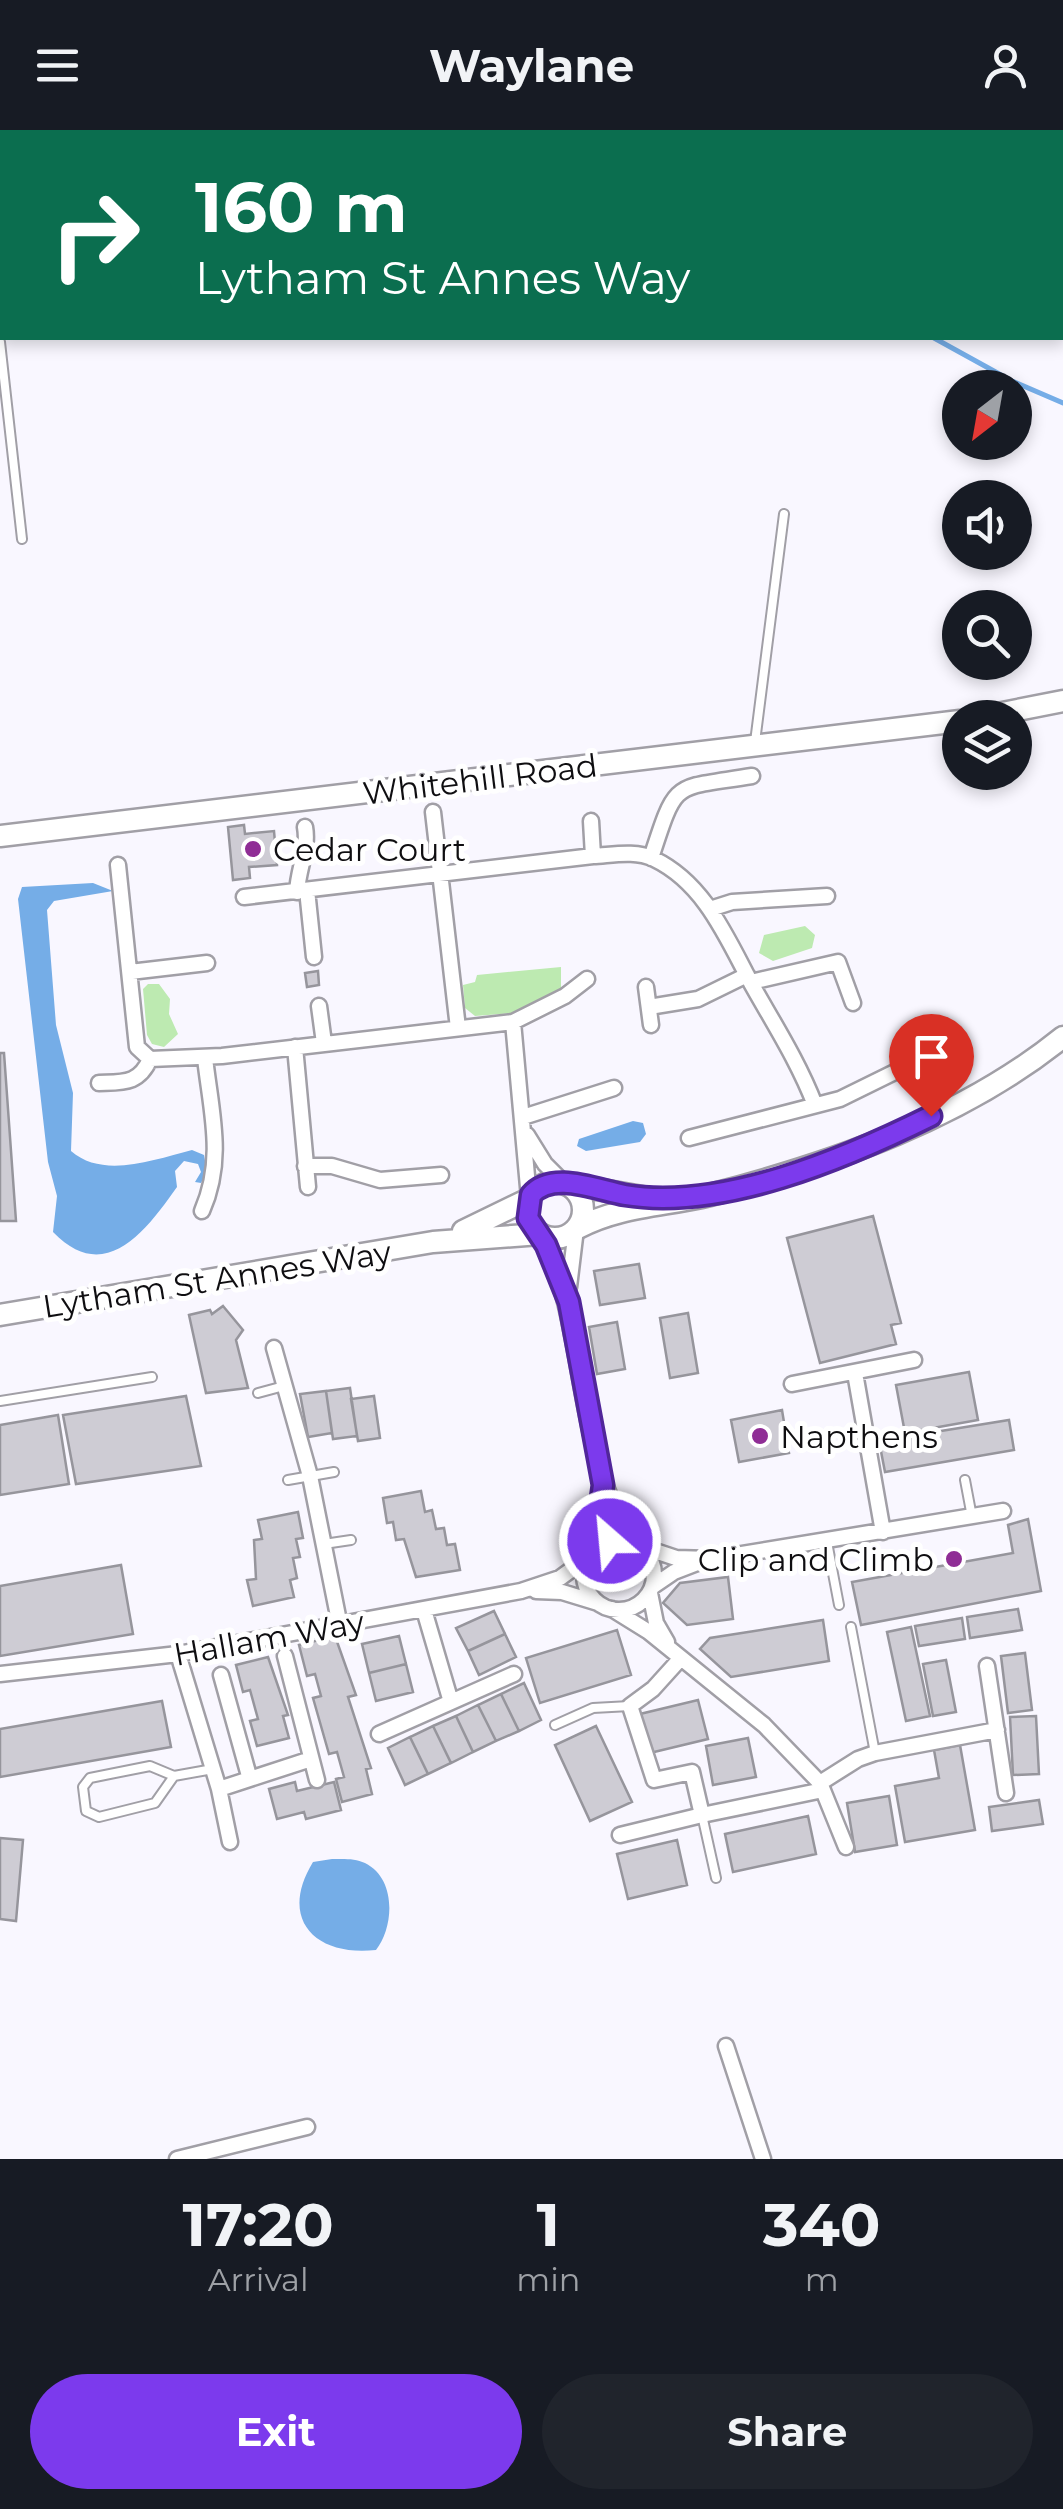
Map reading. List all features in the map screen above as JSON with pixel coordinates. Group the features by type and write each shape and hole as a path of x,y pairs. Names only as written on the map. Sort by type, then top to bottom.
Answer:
{"main road":[{"path":"1032,707 1063,700"},
{"name":"Whitehill Road","path":"0,836 942,723"},
{"path":"674,1201 543,1184 529,1198 528,1218 541,1234 560,1238 614,1212 674,1201 790,1173 877,1142 989,1088 1063,1037"},
{"path":"566,1184 583,1204 577,1228"},
{"name":"Lytham St Annes Way","path":"433,1242 529,1198"},
{"name":"Lytham St Annes Way","path":"0,1315 433,1242 541,1234"}],"street":[{"path":"651,858 672,796 684,786 752,776"},
{"path":"433,812 458,1028"},
{"path":"591,821 593,856"},
{"path":"304,828 307,839 298,866 314,956"},
{"path":"244,897 593,856 633,854 651,858 679,874 710,910 795,1055 815,1105"},
{"path":"118,865 137,1047 150,1059 205,1058 512,1022 565,996 588,979"},
{"path":"710,910 732,902 826,896"},
{"path":"649,1007 698,999 749,978 838,962 852,1003"},
{"path":"130,972 207,963"},
{"path":"646,987 651,1025"},
{"path":"319,1006 324,1044"},
{"path":"512,1022 529,1198"},
{"path":"295,1047 308,1187"},
{"path":"202,1211 214,1183 218,1149 205,1058"},
{"path":"99,1084 132,1081 144,1072 150,1059"},
{"path":"690,1138 815,1105 901,1069"},
{"path":"523,1120 614,1088"},
{"path":"523,1120 538,1154 566,1184"},
{"path":"305,1166 332,1166 380,1180 441,1175"},
{"path":"577,1228 569,1263 569,1302 603,1485 616,1517 654,1569 651,1590 656,1624 681,1658"},
{"path":"541,1234 569,1302"},
{"path":"274,1348 310,1476 340,1626"},
{"path":"792,1384 914,1360"},
{"path":"856,1373 883,1532"},
{"path":"603,1485 585,1581 605,1606 681,1658 764,1725 822,1787 846,1846"},
{"path":"592,1553 610,1541 676,1558 710,1559 1003,1511"},
{"name":"Hallam Way","path":"0,1685 8,1675 178,1654 521,1591 560,1578 592,1553"},
{"path":"605,1606 633,1607 674,1572 710,1559"},
{"name":"Hallam Way","path":"521,1591 562,1592 605,1606"},
{"path":"424,1610 451,1702"},
{"path":"178,1654 220,1789 230,1842"},
{"path":"285,1656 317,1780"},
{"path":"681,1658 653,1690 630,1706 654,1780 692,1772 702,1815"},
{"path":"987,1666 1006,1793"},
{"path":"378,1734 514,1674"},
{"path":"220,1675 249,1776"},
{"path":"620,1835 822,1787 858,1758 997,1730"},
{"path":"220,1789 249,1776 311,1759"},
{"path":"726,2046 763,2159"},
{"path":"177,2159 307,2127"}],"lane":[{"path":"0,342 22,539"},
{"path":"754,746 784,514"},
{"path":"0,1401 152,1377"},
{"path":"258,1393 284,1386"},
{"path":"288,1480 334,1472"},
{"path":"965,1480 972,1517"},
{"path":"324,1544 351,1540"},
{"path":"828,1542 839,1605"},
{"path":"851,1626 875,1754"},
{"path":"556,1726 593,1708 630,1706"},
{"path":"174,1776 155,1803 98,1817 86,1811 83,1788 90,1778 150,1766 174,1776 213,1768"},
{"path":"702,1815 716,1878"}],"green space":[{"path":"805,926 815,935 812,948 773,961 759,953 764,935"},
{"path":"561,967 561,991 525,1012 475,1016 465,1008 463,985 475,982 477,975"},
{"path":"148,984 159,984 170,999 169,1014 178,1034 164,1047 152,1044 147,1035 143,989"}],"water":[{"path":"93,883 113,891 54,901 47,910 56,1025 73,1093 71,1151 98,1164 113,1166 192,1150 204,1155 207,1172 201,1183 195,1182 201,1172 198,1164 184,1161 175,1171 177,1187 138,1235 107,1253 90,1254 72,1247 53,1232 57,1196 48,1162 18,899 22,887"},
{"path":"633,1121 643,1123 646,1134 640,1142 586,1151 577,1146 579,1139"},
{"path":"361,1861 383,1880 389,1917 376,1950 354,1951 320,1940 301,1917 303,1882 313,1862"}],"building":[{"name":"Cedar Court","path":"244,825 245,834 274,831 277,865 249,867 250,878 233,880 228,827"},
{"path":"318,971 319,985 307,987 305,973"},
{"path":"0,1053 4,1053 16,1221 0,1221"},
{"path":"873,1216 901,1323 891,1325 896,1344 820,1363 787,1238"},
{"path":"639,1264 645,1298 600,1305 594,1271"},
{"path":"223,1306 243,1330 236,1340 248,1388 206,1393 189,1315 210,1310 212,1314"},
{"path":"688,1313 698,1373 670,1378 660,1318"},
{"path":"617,1322 625,1369 597,1374 589,1327"},
{"path":"969,1372 978,1420 905,1433 896,1385"},
{"path":"350,1388 357,1436 333,1439 326,1391"},
{"path":"326,1391 332,1433 308,1437 300,1394"},
{"path":"186,1396 201,1466 76,1484 63,1415"},
{"path":"374,1396 380,1438 358,1441 351,1399"},
{"name":"Napthens","path":"782,1410 789,1453 739,1462 731,1420"},
{"path":"58,1415 69,1484 0,1495 0,1425"},
{"path":"1009,1420 1014,1450 885,1472 879,1441"},
{"path":"421,1491 425,1512 432,1510 436,1529 444,1528 447,1545 455,1544 460,1570 416,1577 404,1539 396,1540 393,1522 387,1523 383,1498"},
{"path":"298,1512 303,1538 296,1539 300,1557 293,1558 297,1578 290,1580 294,1597 253,1606 247,1580 256,1579 254,1540 262,1539 258,1520"},
{"path":"1028,1519 1041,1591 861,1625 852,1582 1013,1553 1008,1525"},
{"path":"121,1565 133,1634 0,1656 0,1586"},
{"path":"728,1577 733,1619 687,1625 663,1603 680,1583"},
{"path":"1018,1609 1022,1630 970,1638 967,1617"},
{"path":"494,1611 505,1634 468,1651 456,1628"},
{"path":"962,1618 965,1639 919,1646 915,1626"},
{"path":"823,1620 829,1661 731,1677 700,1649 710,1638"},
{"path":"911,1627 930,1716 906,1721 887,1632"},
{"path":"617,1630 631,1675 540,1703 526,1658"},
{"path":"505,1634 516,1657 479,1675 468,1651"},
{"path":"335,1636 356,1695 348,1697 371,1768 366,1769 372,1794 342,1802 336,1779 344,1777 337,1752 329,1754 313,1698 321,1696 315,1674 307,1676 299,1645"},
{"path":"399,1636 406,1664 369,1673 362,1644"},
{"path":"1025,1653 1032,1710 1008,1713 1001,1656"},
{"path":"268,1657 288,1715 283,1716 289,1738 257,1746 250,1721 258,1719 250,1690 243,1692 236,1665"},
{"path":"946,1660 956,1712 933,1716 923,1664"},
{"path":"406,1664 413,1692 376,1701 369,1673"},
{"path":"524,1683 541,1720 519,1731 501,1694"},
{"path":"501,1694 519,1731 496,1741 478,1705"},
{"path":"698,1700 708,1739 650,1753 640,1714"},
{"path":"162,1701 171,1747 0,1777 0,1729"},
{"path":"478,1705 496,1741 473,1752 456,1716"},
{"path":"456,1716 473,1752 451,1763 433,1726"},
{"path":"1036,1716 1039,1774 1013,1775 1010,1717"},
{"path":"433,1726 451,1763 428,1774 410,1737"},
{"path":"596,1726 632,1802 590,1821 555,1745"},
{"path":"410,1737 428,1774 405,1785 388,1748"},
{"path":"748,1738 756,1777 713,1785 706,1746"},
{"path":"960,1745 975,1830 905,1842 895,1786 939,1778 934,1750"},
{"path":"295,1782 297,1791 334,1782 341,1810 306,1819 304,1812 277,1819 269,1789"},
{"path":"889,1796 897,1845 855,1852 847,1803"},
{"path":"1039,1800 1043,1824 992,1831 989,1807"},
{"path":"808,1816 816,1854 733,1872 725,1834"},
{"path":"0,1838 23,1840 16,1921 0,1919"},
{"path":"677,1840 687,1885 628,1899 617,1854"}],"waterway":[{"path":"938,340 1012,381 1063,403"}],"place":[{"name":"Cedar Court","path":"253,849"},
{"name":"Napthens","path":"760,1436"},
{"name":"Clip and Climb","path":"954,1559"}],"route":[{"path":"610,1541 594,1550 603,1485 569,1302 542,1235 528,1218 531,1195 543,1184 554,1182 674,1201 707,1196 813,1165 877,1142 931,1116"}]}
